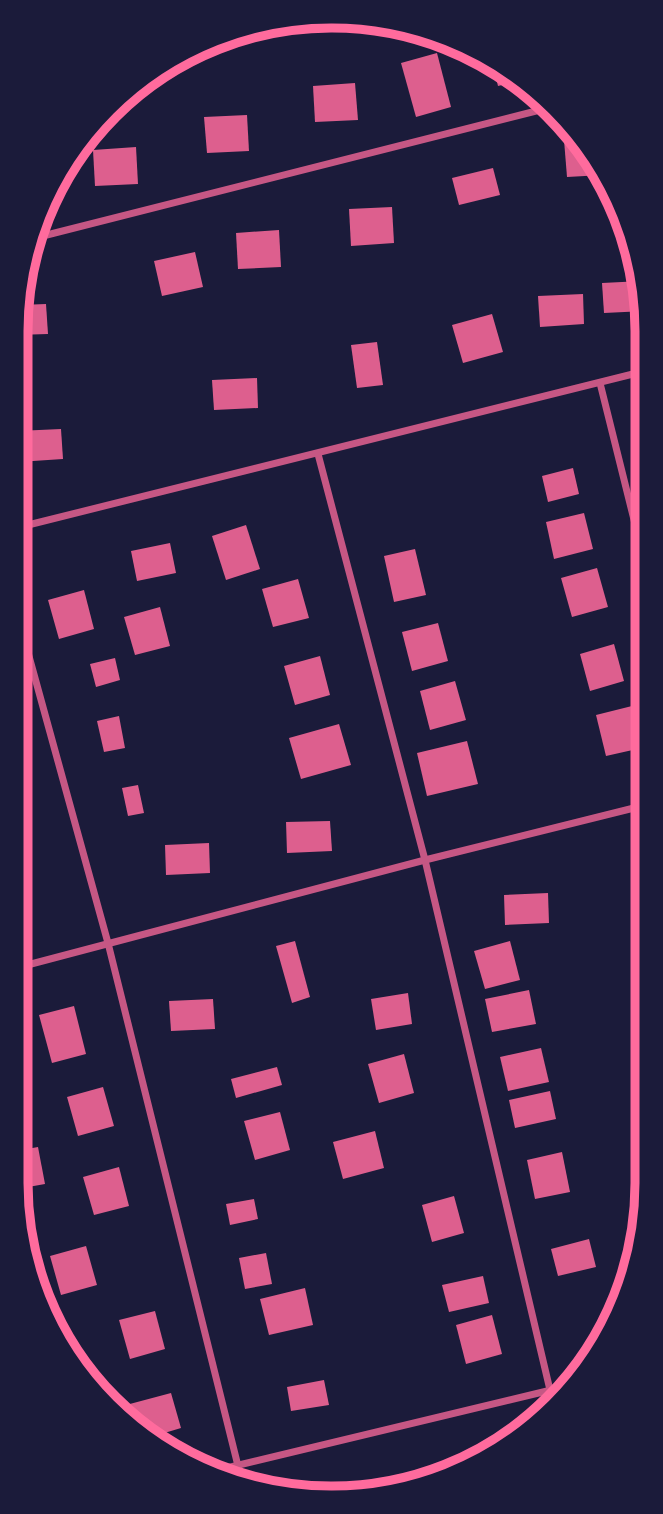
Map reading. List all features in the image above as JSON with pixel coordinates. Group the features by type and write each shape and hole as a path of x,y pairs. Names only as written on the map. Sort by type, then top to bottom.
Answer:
{"street":[{"path":"43,236 539,110"},
{"path":"28,525 635,374"},
{"path":"600,383 635,524"},
{"path":"318,454 425,860 550,1390"},
{"path":"28,653 108,943 240,1472"},
{"path":"28,965 635,808"},
{"path":"228,1468 554,1389"}],"building":[{"path":"437,53 451,107 416,117 401,63"},
{"path":"496,76 507,84 498,86"},
{"path":"355,83 358,120 315,122 313,86"},
{"path":"247,115 249,151 207,153 204,117"},
{"path":"564,140 567,140 591,176 567,177"},
{"path":"136,147 138,184 95,186 93,150"},
{"path":"493,168 500,195 459,205 452,178"},
{"path":"392,207 394,243 351,246 349,209"},
{"path":"279,230 281,267 238,269 236,233"},
{"path":"195,252 203,287 162,296 154,261"},
{"path":"630,282 634,312 604,313 602,283"},
{"path":"583,294 584,324 540,327 538,296"},
{"path":"46,304 48,334 28,335 30,305"},
{"path":"492,314 503,352 463,363 452,325"},
{"path":"377,342 383,385 357,388 351,345"},
{"path":"257,378 258,408 214,410 212,380"},
{"path":"61,429 63,459 28,461 28,430"},
{"path":"573,468 579,494 548,502 542,476"},
{"path":"584,513 593,549 554,559 546,522"},
{"path":"246,525 260,569 226,580 212,536"},
{"path":"170,543 176,573 137,581 131,551"},
{"path":"415,549 426,595 394,602 384,556"},
{"path":"597,568 608,607 572,617 561,578"},
{"path":"298,579 309,618 273,627 262,589"},
{"path":"84,590 94,629 59,639 48,600"},
{"path":"160,607 170,646 135,655 124,617"},
{"path":"438,623 448,661 412,671 402,632"},
{"path":"614,644 624,681 590,691 580,654"},
{"path":"320,656 330,695 295,705 284,666"},
{"path":"115,658 120,680 96,687 90,664"},
{"path":"455,681 466,720 430,730 420,691"},
{"path":"635,705 635,749 606,756 596,715"},
{"path":"119,716 125,748 104,752 97,721"},
{"path":"339,724 351,765 301,779 289,738"},
{"path":"467,741 478,784 427,796 417,753"},
{"path":"138,785 144,813 128,816 122,788"},
{"path":"330,821 332,851 287,853 286,822"},
{"path":"209,843 210,873 166,875 165,845"},
{"path":"548,893 549,923 505,925 504,895"},
{"path":"295,941 310,997 292,1003 276,946"},
{"path":"510,941 520,980 485,989 474,951"},
{"path":"529,990 536,1024 492,1032 485,999"},
{"path":"408,993 412,1024 376,1030 371,999"},
{"path":"213,999 215,1029 171,1031 169,1001"},
{"path":"74,1006 86,1054 52,1063 39,1015"},
{"path":"541,1048 549,1082 508,1091 500,1057"},
{"path":"404,1054 414,1093 379,1103 368,1064"},
{"path":"277,1067 282,1085 236,1098 231,1079"},
{"path":"103,1087 114,1126 78,1136 67,1097"},
{"path":"550,1091 556,1119 515,1128 509,1100"},
{"path":"280,1112 290,1150 255,1160 244,1121"},
{"path":"375,1131 384,1168 343,1179 333,1142"},
{"path":"38,1147 45,1184 28,1187 28,1149"},
{"path":"562,1152 570,1192 535,1199 527,1160"},
{"path":"119,1167 129,1206 94,1215 83,1177"},
{"path":"454,1196 464,1233 432,1242 422,1205"},
{"path":"254,1199 258,1219 230,1225 226,1204"},
{"path":"589,1239 596,1267 558,1276 551,1249"},
{"path":"86,1246 97,1285 61,1295 50,1256"},
{"path":"266,1253 272,1284 245,1289 239,1258"},
{"path":"483,1276 489,1303 449,1312 442,1285"},
{"path":"305,1288 313,1325 269,1335 260,1299"},
{"path":"155,1311 165,1349 130,1359 119,1320"},
{"path":"492,1315 502,1354 466,1364 456,1325"},
{"path":"324,1380 329,1405 291,1411 287,1387"},
{"path":"171,1393 181,1428 161,1434 126,1405"}]}
